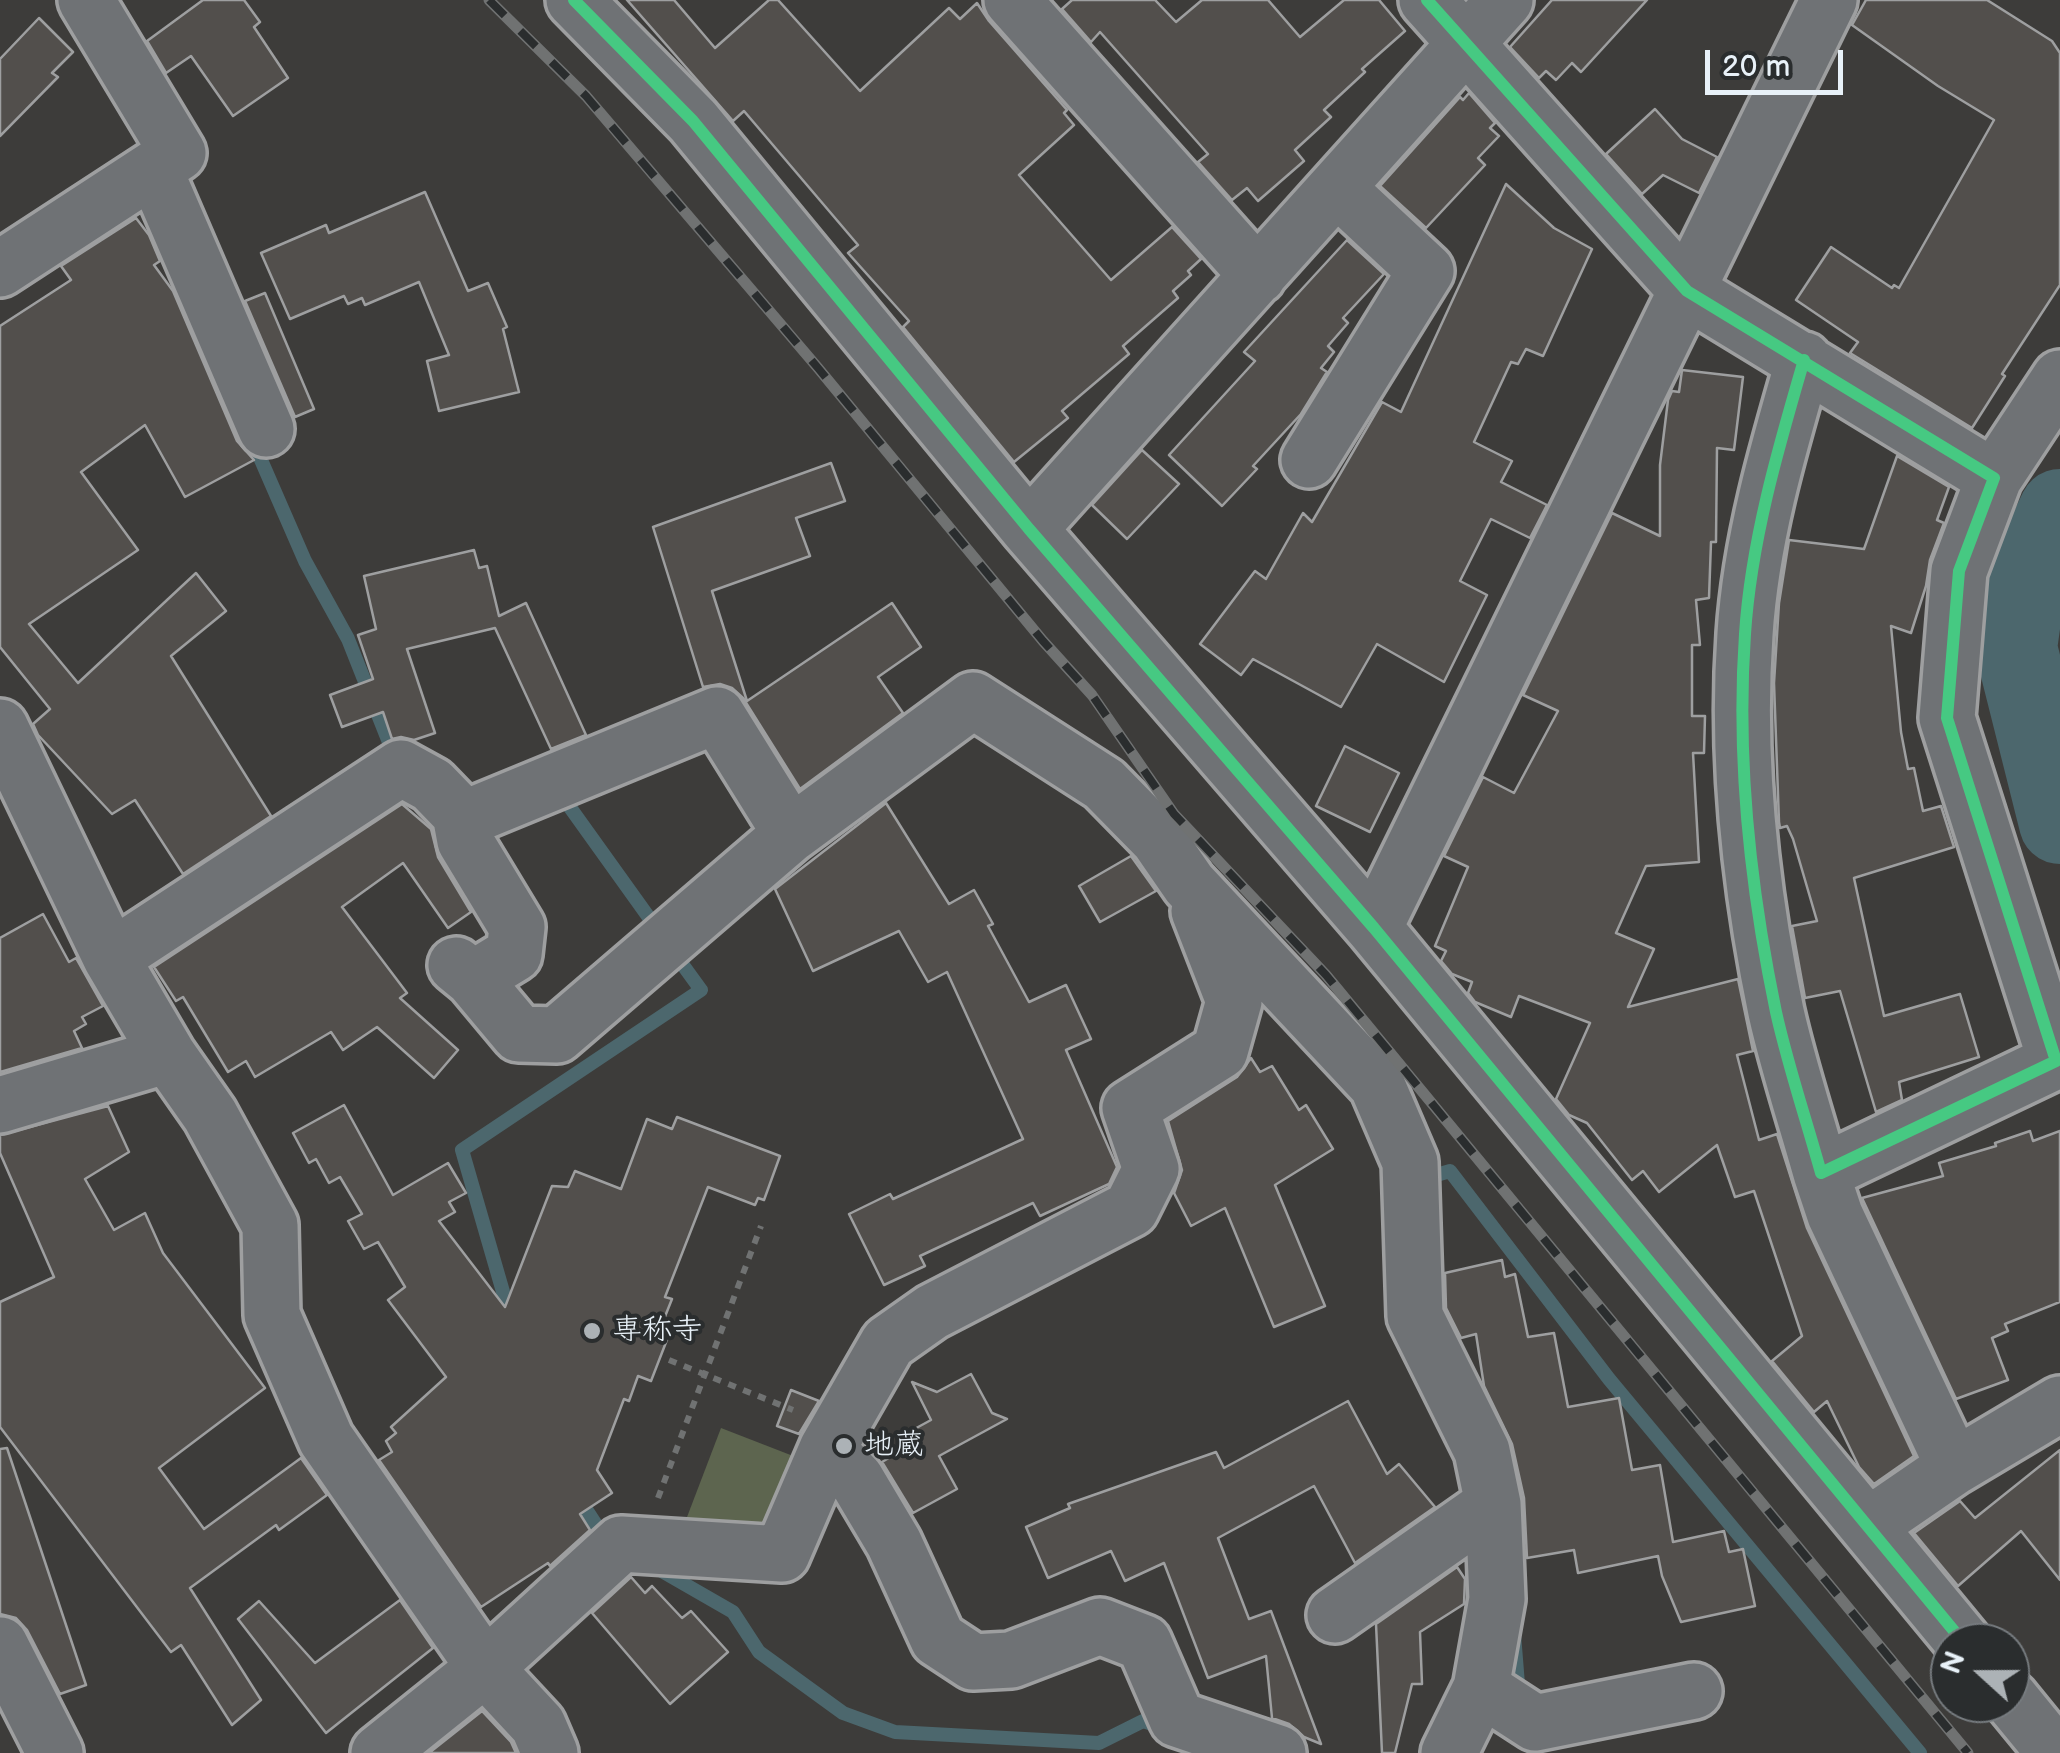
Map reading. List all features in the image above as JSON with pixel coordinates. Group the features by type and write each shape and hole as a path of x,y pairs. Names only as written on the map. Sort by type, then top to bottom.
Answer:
{"street":[{"path":"0,270 178,153 86,0"},
{"path":"574,0 693,121 1030,529 1374,928 1948,1623"},
{"path":"1012,0 1258,276"},
{"path":"1426,0 1687,291 1994,478"},
{"path":"1030,529 1505,0"},
{"path":"1374,928 1828,0"},
{"path":"154,171 266,429"},
{"path":"1309,460 1426,272 1337,188"},
{"path":"1804,360 1769,483 1745,632 1742,765 1752,880 1777,1015 1835,1216 1954,1467"},
{"path":"1822,1173 2058,1068 1947,718 1959,571 1994,478 2060,378"},
{"path":"111,958 401,768 432,785 460,814 465,841 517,926 514,954 465,972 519,1034 556,1035 791,834 973,700 1104,784 1158,839 1189,884 1377,1084 1410,1162 1415,1316 1482,1452 1493,1504 1502,1702"},
{"path":"460,814 476,814 717,715 791,834"},
{"path":"0,728 111,958 168,1055 210,1114 270,1226 272,1315 326,1440 486,1668 538,1725 550,1753"},
{"path":"379,1753 486,1668 621,1544 782,1554 833,1438 888,1342 932,1312 1131,1208 1151,1169 1130,1108 1220,1051 1234,1002 1189,884"},
{"path":"0,1105 168,1055"},
{"path":"1868,1526 1954,1467 2060,1404"},
{"path":"833,1438 894,1543 938,1639 973,1662 1010,1660 1100,1626 1144,1643 1177,1719 1278,1753"},
{"path":"1335,1615 1493,1504"},
{"path":"0,1645 56,1753"},
{"path":"1449,1753 1502,1702 1694,1691"},
{"path":"2030,1722 2055,1753"}],"path":[{"path":"639,1546 761,1226"},
{"path":"669,1360 833,1438"}],"green space":[{"path":"721,1428 806,1461 774,1543 679,1538"}],"building":[{"path":"203,0 244,0 260,22 254,27 288,78 233,116 191,56 166,73 147,41"},
{"path":"627,0 674,0 715,48 769,0 778,0 860,91 949,8 960,19 977,3 1067,110 1064,113 1074,125 1019,175 1111,280 1172,227 1201,259 1188,271 1191,275 1173,291 1178,298 1123,346 1129,354 1062,411 1068,418 1014,462 903,327 909,321 848,253 858,245 744,111 733,121"},
{"path":"1072,0 1155,0 1176,22 1202,0 1268,0 1300,37 1344,0 1379,0 1405,31 1324,110 1331,117 1295,150 1304,161 1258,201 1247,188 1232,200 1198,162 1208,154 1100,32 1091,42 1062,9"},
{"path":"1552,0 1647,0 1581,72 1572,63 1556,80 1546,71 1539,78 1510,47"},
{"path":"1866,0 1987,0 2052,41 2060,53 2060,285 1972,428 1850,353 1858,342 1796,300 1831,247 1892,288 1899,288 1994,120 1852,25"},
{"path":"39,18 73,52 52,73 58,77 0,136 0,59"},
{"path":"1469,93 1495,123 1490,128 1499,136 1478,158 1485,165 1426,228 1380,186 1460,97 1463,100"},
{"path":"1655,109 1682,139 1717,157 1699,193 1663,175 1642,194 1606,154"},
{"path":"1506,184 1554,228 1592,249 1543,356 1526,349 1518,364 1511,362 1474,442 1512,461 1501,482 1547,505 1530,538 1491,519 1460,581 1487,595 1444,682 1377,644 1341,707 1253,659 1241,675 1200,644 1255,571 1266,579 1303,513 1312,522 1382,402 1401,412"},
{"path":"425,192 468,291 488,283 507,327 503,329 519,392 439,411 427,361 449,355 419,282 365,305 362,298 348,304 344,296 290,319 261,253 326,225 329,233"},
{"path":"136,218 149,235 160,261 154,265 173,291 237,441 254,460 185,497 145,425 81,472 138,550 29,624 78,683 196,573 226,611 171,656 271,816 183,874 135,800 112,814 38,735 33,724 50,709 0,647 0,326 71,280 61,266"},
{"path":"1347,240 1384,274 1343,318 1348,323 1328,346 1334,352 1321,368 1327,372 1301,414 1222,506 1169,455 1255,361 1244,352"},
{"path":"265,293 314,409 295,417 245,301"},
{"path":"1682,370 1743,377 1734,450 1717,448 1716,542 1711,542 1709,598 1696,600 1700,645 1692,645 1692,716 1705,716 1704,753 1693,753 1699,862 1646,866 1616,933 1654,949 1628,1007 1738,979 1753,1051 1737,1055 1759,1140 1777,1134 1807,1228 1914,1456 1874,1484 1859,1467 1827,1401 1814,1412 1772,1361 1802,1336 1754,1191 1735,1197 1717,1145 1659,1192 1643,1171 1632,1180 1587,1123 1569,1115 1556,1099 1590,1023 1519,996 1511,1017 1475,1002 1468,993 1472,982 1452,974 1441,961 1446,951 1435,946 1468,867 1444,856 1483,777 1514,793 1558,711 1523,695 1612,513 1660,536 1660,465 1668,400 1672,391 1679,392"},
{"path":"1142,450 1179,484 1127,539 1092,505"},
{"path":"1897,456 1949,487 1937,520 1944,523 1911,633 1891,626 1908,769 1914,768 1923,811 1941,806 1954,847 1854,878 1884,1016 1960,994 1979,1057 1899,1082 1902,1100 1876,1112 1840,991 1805,998 1792,926 1817,921 1793,839 1787,826 1780,828 1774,683 1779,603 1789,540 1864,549"},
{"path":"831,463 845,501 796,518 810,556 712,591 747,701 892,603 921,647 878,677 903,713 800,789 743,698 720,684 703,687 653,527"},
{"path":"474,550 479,568 487,566 499,616 526,603 586,735 551,749 495,628 407,649 435,733 414,740 392,739 383,712 342,727 330,695 373,679 358,635 376,629 364,576"},
{"path":"1345,746 1399,773 1370,832 1316,806"},
{"path":"886,803 949,904 974,890 993,924 988,926 1029,1002 1066,985 1091,1039 1066,1050 1117,1167 1109,1184 1040,1216 1033,1203 920,1256 925,1266 884,1285 849,1214 890,1194 893,1199 1023,1139 947,972 928,982 899,931 813,971 775,889"},
{"path":"402,804 431,829 438,857 471,912 448,928 403,863 342,907 407,993 400,998 458,1050 434,1078 377,1027 343,1050 331,1032 255,1077 246,1061 228,1072 183,997 176,1001 154,967"},
{"path":"1131,856 1156,891 1100,922 1079,886"},
{"path":"43,914 69,962 76,958 103,1006 82,1017 86,1024 74,1031 82,1048 0,1072 0,938"},
{"path":"1251,1058 1260,1072 1272,1066 1299,1110 1306,1105 1333,1149 1275,1185 1325,1306 1274,1327 1225,1208 1191,1226 1174,1193 1182,1170 1168,1121 1237,1077"},
{"path":"344,1105 393,1195 448,1163 466,1193 449,1202 455,1212 439,1221 505,1307 552,1186 568,1187 575,1171 621,1189 647,1119 672,1129 677,1117 780,1156 764,1200 758,1198 755,1205 708,1187 665,1297 672,1299 660,1329 670,1332 651,1381 638,1376 629,1401 624,1399 597,1470 612,1493 580,1514 590,1530 550,1566 548,1563 481,1607 379,1460 392,1452 386,1441 396,1433 391,1427 446,1377 388,1300 405,1287 378,1242 364,1249 348,1221 362,1214 340,1177 329,1183 316,1159 309,1163 293,1133"},
{"path":"108,1106 129,1152 85,1179 114,1230 145,1213 163,1253 265,1388 159,1468 204,1529 301,1458 327,1495 279,1530 276,1525 190,1588 261,1700 232,1725 181,1645 171,1652 0,1427 0,1302 54,1277 0,1153 0,1135"},
{"path":"2030,1131 2033,1141 2060,1131 2060,1302 2005,1324 2008,1331 1992,1338 2008,1380 1956,1399 1862,1198 1943,1176 1939,1163"},
{"path":"1502,1260 1505,1277 1515,1274 1528,1337 1554,1333 1568,1407 1619,1398 1632,1470 1660,1465 1673,1542 1724,1531 1729,1552 1743,1549 1755,1606 1681,1622 1658,1556 1578,1573 1574,1550 1527,1558 1524,1498 1512,1444 1484,1386 1476,1334 1461,1338 1446,1308 1445,1273"},
{"path":"971,1374 992,1413 1007,1419 939,1456 957,1489 913,1513 882,1462 904,1449 898,1438 931,1420 912,1382 937,1392"},
{"path":"791,1390 819,1401 799,1434 777,1426"},
{"path":"1348,1401 1387,1474 1399,1464 1435,1507 1355,1563 1314,1486 1218,1538 1249,1619 1271,1611 1321,1744 1272,1718 1266,1656 1208,1678 1164,1563 1125,1581 1111,1551 1048,1578 1026,1527 1070,1508 1068,1504 1216,1452 1224,1468"},
{"path":"7,1448 86,1685 60,1694 27,1630 16,1618 0,1614 0,1449"},
{"path":"2060,1450 2060,1580 2021,1531 1958,1586 1914,1533 1960,1501 1975,1518"},
{"path":"1457,1567 1465,1579 1464,1604 1420,1632 1422,1684 1412,1684 1395,1753 1382,1753 1376,1624"},
{"path":"631,1577 645,1593 652,1586 682,1618 691,1611 728,1652 670,1704 592,1613"},
{"path":"400,1600 433,1648 326,1733 238,1619 259,1601 315,1663"},
{"path":"482,1711 511,1742 516,1753 429,1753"}],"waterway":[{"path":"258,453 305,561 348,639 394,755"},
{"path":"2060,510 2025,583 2016,648 2060,823"},
{"path":"559,792 660,933"},
{"path":"507,1320 510,1316 462,1150 701,990 672,950"},
{"path":"1433,1190 1433,1176 1450,1171 1609,1379 1920,1753"},
{"path":"578,1497 606,1540"},
{"path":"653,1566 733,1612 759,1652 843,1713 895,1732 1099,1743 1143,1721 1163,1728"},
{"path":"1514,1634 1519,1697"}],"railway":[{"path":"489,0 586,96 818,368 1092,695 1174,814 1326,975 1968,1753"}],"cycle path":[{"path":"574,0 693,121 1029,529 1374,928 1947,1623"},
{"path":"1427,0 1687,291 1994,478 1959,571 1947,718 2056,1061 1821,1173 1786,1052 1767,965 1747,824 1742,729 1745,634 1753,564 1775,461 1785,427 1794,394 1804,360"}],"place":[{"name":"専称寺","path":"592,1331"},
{"name":"地蔵","path":"844,1446"}]}
